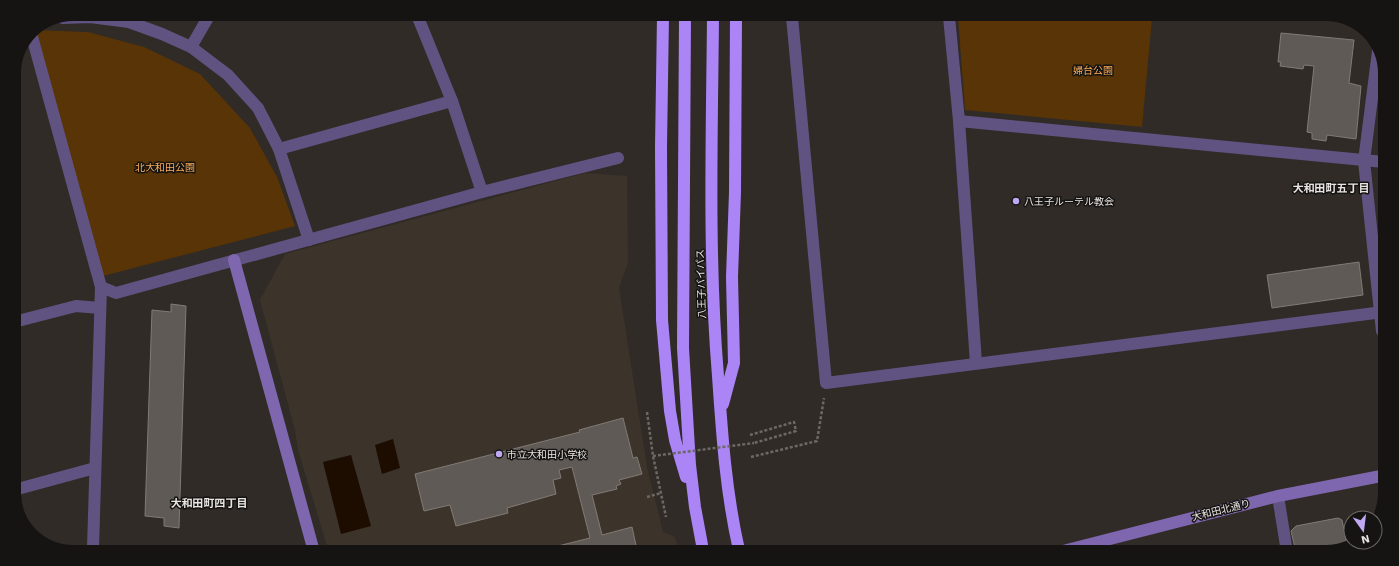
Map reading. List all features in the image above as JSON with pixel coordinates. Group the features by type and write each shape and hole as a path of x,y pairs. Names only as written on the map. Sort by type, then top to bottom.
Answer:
{"highway":[{"path":"663,21 661,147 662,320 670,411 675,440 695,507"},
{"name":"八王子バイパス","path":"685,21 682,341 687,425 695,507 702,545"},
{"name":"八王子バイパス","path":"713,21 712,274 715,353 726,479 738,545"},
{"path":"720,414 734,363 732,277 735,192 736,21"}],"street":[{"path":"121,21 129,22 162,34 191,47 228,75 258,108 279,149 309,240"},
{"path":"191,47 206,21"},
{"path":"419,21 452,101 482,192"},
{"path":"792,21 826,382 1378,312"},
{"path":"949,21 959,121 976,363"},
{"path":"33,41 101,287 93,545"},
{"path":"1377,62 1364,161 1378,285"},
{"path":"279,149 452,101"},
{"path":"959,121 1378,162"},
{"path":"101,287 116,293 482,192 618,158"},
{"path":"234,260 312,545"},
{"path":"21,320 76,306 100,308"},
{"path":"21,488 95,468"},
{"name":"大和田北通り","path":"1086,545 1278,496 1378,477"},
{"path":"1278,496 1286,545"}],"path":[{"path":"752,457 817,442 826,382"},
{"path":"647,412 653,456 666,517"},
{"path":"653,456 754,443 796,430 794,422 750,435"},
{"path":"647,497 661,493"}],"shaded area":[{"path":"585,173 627,176 628,262 619,288 647,467 663,532 675,537 677,545 327,545 298,450 295,430 260,300 285,254"},
{"path":"393,439 400,468 382,474 375,445"},
{"path":"351,455 371,526 341,534 323,462"}],"green space":[{"name":"婦台公園","path":"958,21 1152,21 1142,127 965,110"},
{"name":"北大和田公園","path":"44,30 88,32 144,47 200,74 250,128 277,177 295,226 103,276 36,37"}],"building":[{"path":"1281,33 1354,40 1349,83 1361,86 1356,139 1327,135 1326,141 1312,139 1312,133 1307,132 1314,66 1304,65 1303,69 1280,66 1281,62 1278,62"},
{"path":"1359,262 1363,295 1272,308 1267,275"},
{"path":"171,304 186,306 179,528 164,526 164,518 145,516 152,310 171,312"},
{"path":"623,418 633,458 637,457 642,474 619,480 621,484 616,486 617,489 592,495 602,535 632,527 636,545 562,545 590,538 572,467 559,470 561,478 553,480 556,494 507,508 508,513 456,526 450,505 424,511 415,474 580,432 579,430"},
{"path":"1338,518 1342,520 1343,542 1332,545 1294,545 1291,531 1296,526"}],"place":[{"name":"八王子ルーテル教会","path":"1016,201"},
{"name":"市立大和田小学校","path":"499,454"}],"district":[{"name":"大和田町五丁目","path":"1331,188"},
{"name":"大和田町四丁目","path":"209,503"}]}
